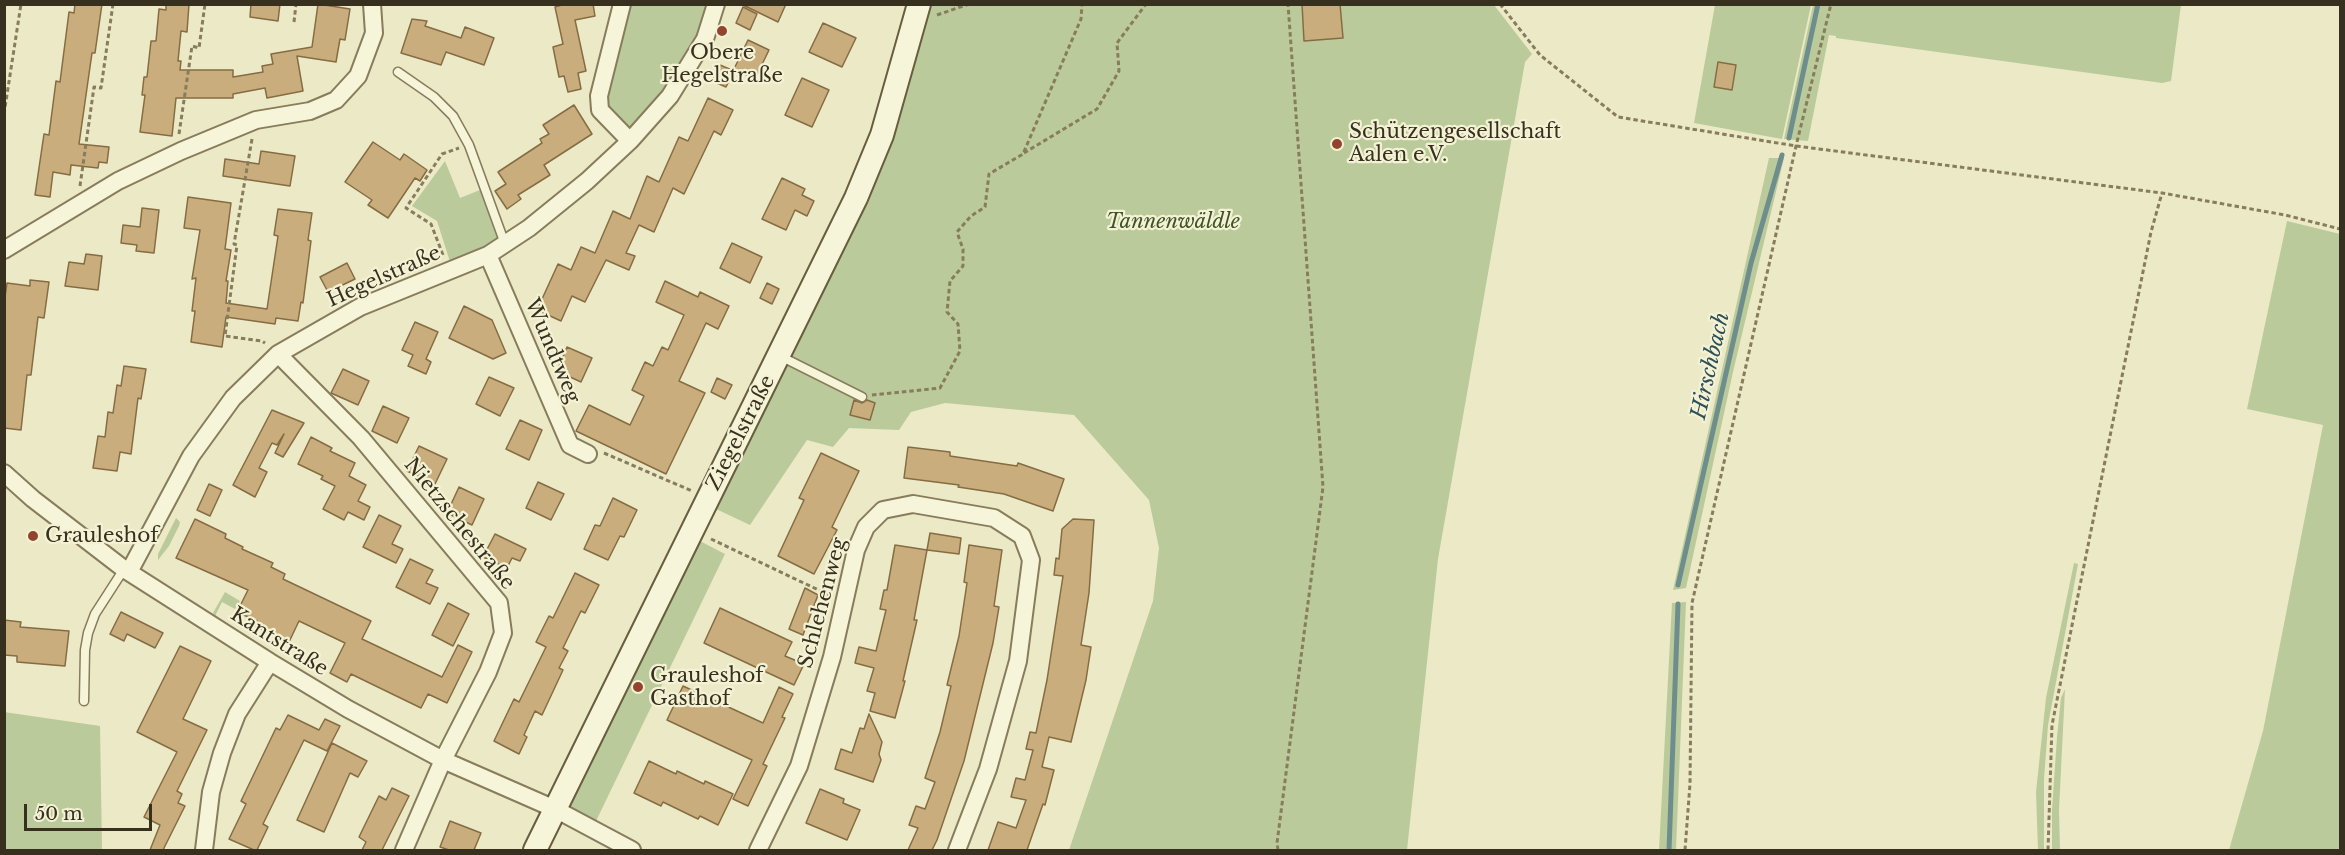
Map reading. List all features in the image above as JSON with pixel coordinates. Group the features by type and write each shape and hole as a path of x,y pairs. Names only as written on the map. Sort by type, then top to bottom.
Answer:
{"main road":[{"name":"Ziegelstraße","path":"535,850 856,198 882,135 917,13"}],"street":[{"path":"4,250 118,181 176,153 256,120 310,111 336,100 358,76 374,33 372,4"},
{"path":"622,4 599,96 600,110 630,141"},
{"name":"Hegelstraße","path":"126,570 191,456 233,398 278,354 360,307 488,255 529,228 587,182 630,141 670,96 705,39 716,4"},
{"name":"Wundtweg","path":"488,255 570,445 588,454"},
{"name":"Nietzschestraße","path":"278,354 361,438 499,603 503,633 488,672 443,760 404,850"},
{"name":"Kantstraße","path":"4,472 33,499 126,570 348,709 443,760 555,809 632,850"},
{"name":"Schlehenweg","path":"758,850 799,766 832,657 859,542 866,527 883,510 913,504 994,518 1022,536 1031,560 1018,661 988,769 957,850"},
{"path":"204,850 211,792 222,753 237,714 270,662"}],"lane":[{"path":"398,72 453,116 470,145 505,244"},
{"path":"780,356 862,396"},
{"path":"84,702 85,650 88,633 95,614 126,570"}],"path":[{"path":"4,114 21,4"},
{"path":"77,205 94,87 100,88 113,4"},
{"path":"176,153 192,46 199,48 205,4"},
{"path":"294,22 296,4"},
{"path":"917,13 969,4"},
{"path":"1023,154 1081,20 1082,4"},
{"path":"862,396 940,388 960,351 958,324 947,312 950,281 963,266 963,249 957,232 970,216 985,207 989,174 1097,109 1119,71 1117,43 1146,4"},
{"path":"1278,850 1277,843 1323,488 1288,4"},
{"path":"1500,4 1540,55 1618,117 1796,146 2162,193 2284,215 2340,229"},
{"path":"1685,850 1690,784 1692,603 1796,146 1831,4"},
{"path":"256,120 234,244 237,245 225,336 262,340 278,354"},
{"path":"449,271 431,224 406,208 442,154 470,145"},
{"path":"2048,850 2052,725 2151,232 2162,193"},
{"path":"588,454 603,453 693,491"},
{"path":"693,530 844,601"}],"green space":[{"path":"1813,4 2181,5 2171,81 2162,83 1836,38 1836,36 1829,35 1808,141 1784,139"},
{"path":"622,5 716,5 705,39 630,141 600,110"},
{"name":"Tannenwäldle","path":"926,5 1494,5 1532,54 1525,62 1438,559 1407,850 1069,850 1153,601 1159,548 1149,500 1074,415 945,403 911,412 899,430 849,428 833,447 807,440 750,525 716,509 793,353 862,203"},
{"path":"1715,5 1811,5 1782,139 1694,123"},
{"path":"1769,158 1784,158 1733,372 1686,588 1673,590"},
{"path":"445,161 460,198 480,190 500,241 451,265 437,221 412,206"},
{"path":"2287,221 2340,234 2340,850 2229,850 2263,731 2323,425 2247,409"},
{"path":"176,518 180,522 179,526 169,546 158,560 158,554"},
{"path":"696,539 725,554 596,821 566,805"},
{"path":"2074,563 2078,564 2048,725 2044,779 2044,850 2038,850 2036,792 2046,698"},
{"path":"225,592 240,601 235,609 222,602 215,616 213,613"},
{"path":"1686,602 1676,850 1659,850 1672,603"},
{"path":"2065,689 2059,810 2060,850 2052,850 2057,737 2061,698"},
{"path":"4,712 100,726 102,850 5,850"}],"building":[{"path":"75,4 102,4 95,53 92,53 79,144 109,147 107,163 99,162 98,168 71,165 70,175 53,172 50,197 35,195 44,134 49,135 56,81 60,82 69,12 74,13"},
{"path":"166,4 189,4 187,32 181,31 178,61 181,61 180,70 233,70 233,77 263,72 262,66 273,64 271,54 312,47 318,4 350,9 345,40 340,39 336,62 297,56 303,91 267,98 265,88 233,94 233,98 176,98 172,136 140,132 145,95 142,95 144,77 147,77 151,41 156,41 159,9 166,10"},
{"path":"251,4 280,4 278,21 250,17"},
{"path":"565,4 593,4 595,16 575,20 586,71 578,73 581,89 568,92 564,76 559,77 553,47 563,44 555,7"},
{"path":"741,4 786,4 778,22"},
{"path":"1302,4 1340,4 1343,38 1304,41"},
{"path":"743,7 757,14 750,30 736,23"},
{"path":"412,19 427,21 425,26 461,38 465,27 494,38 484,65 446,52 441,65 401,53"},
{"path":"823,23 856,38 842,67 809,52"},
{"path":"748,40 769,50 755,79 734,69"},
{"path":"1718,62 1736,65 1732,90 1714,87"},
{"path":"720,65 734,71 726,87 712,81"},
{"path":"802,78 829,90 812,127 785,115"},
{"path":"708,98 733,110 721,135 714,131 684,194 673,188 654,232 639,225 626,253 635,256 629,270 606,260 585,302 572,296 561,321 537,310 558,264 571,270 581,247 595,253 613,211 630,219 647,176 659,182 679,137 688,141"},
{"path":"574,105 592,134 544,165 550,175 518,195 521,199 507,209 495,191 506,184 498,172 542,143 540,139 549,134 543,125"},
{"path":"373,142 400,160 404,154 427,170 420,181 415,178 388,218 368,205 372,200 345,182"},
{"path":"261,151 295,156 290,186 223,176 225,159 259,164"},
{"path":"782,178 805,189 802,195 814,201 807,216 795,210 786,230 762,219"},
{"path":"188,197 231,203 225,249 231,250 226,281 228,281 226,303 267,309 278,236 274,235 278,209 312,213 303,303 301,302 298,321 276,318 275,324 226,317 222,347 191,342 196,278 192,279 200,230 184,228"},
{"path":"142,208 159,210 154,253 136,251 137,245 121,243 123,225 140,227"},
{"path":"732,243 762,257 750,283 720,268"},
{"path":"86,254 102,256 98,290 65,286 69,262 84,264"},
{"path":"347,263 355,279 328,292 320,277"},
{"path":"30,280 49,282 44,318 38,317 31,375 27,375 21,430 4,428 4,304 7,283 30,286"},
{"path":"665,281 698,297 700,292 729,306 718,329 706,323 679,381 705,393 666,474 576,431 589,405 630,425 644,396 632,390 645,362 653,366 662,347 668,350 684,315 656,302"},
{"path":"767,283 779,289 772,304 760,298"},
{"path":"464,306 492,320 506,353 493,359 449,338"},
{"path":"415,322 438,332 426,359 431,362 426,374 408,366 413,355 402,350"},
{"path":"567,347 592,358 581,382 557,371"},
{"path":"124,366 146,369 141,399 138,398 131,454 120,452 117,471 93,468 98,436 105,437 108,412 113,413 117,385 121,386"},
{"path":"343,369 369,381 358,405 331,393"},
{"path":"489,377 514,388 500,416 476,404"},
{"path":"717,378 732,385 725,399 711,392"},
{"path":"854,400 862,403 867,400 875,403 870,420 850,415"},
{"path":"383,406 409,418 397,443 372,431"},
{"path":"272,410 304,423 283,457 275,453 284,434 277,445 272,443 259,468 267,472 255,497 233,485"},
{"path":"520,420 542,430 529,460 506,449"},
{"path":"311,437 332,448 330,451 355,463 349,476 366,485 358,501 370,507 364,520 348,512 344,520 323,509 335,486 321,479 323,476 298,464"},
{"path":"419,446 447,459 435,484 407,471"},
{"path":"908,447 950,452 950,456 1017,466 1018,463 1064,479 1053,511 1004,494 904,478"},
{"path":"821,453 859,471 832,527 837,530 814,574 778,556 804,500 799,498"},
{"path":"538,482 564,494 551,520 526,508"},
{"path":"209,484 222,490 210,516 197,510"},
{"path":"459,487 484,499 472,525 447,513"},
{"path":"613,498 637,510 624,537 620,536 608,560 584,549 595,525 600,526"},
{"path":"379,515 401,526 392,544 403,549 396,563 363,547"},
{"path":"195,519 226,534 225,538 243,547 242,549 273,563 271,567 285,574 283,579 371,621 362,639 442,677 458,645 472,652 447,703 428,694 421,708 351,674 347,682 330,673 345,643 299,621 289,642 254,626 257,621 237,612 248,590 176,558"},
{"path":"1073,519 1094,520 1089,593 1081,645 1091,647 1086,680 1071,742 1049,737 1042,767 1054,770 1045,805 1043,804 1027,850 988,850 998,822 1016,828 1026,800 1011,797 1016,778 1025,780 1033,750 1026,749 1030,732 1036,733 1047,680 1063,576 1054,575 1056,558 1059,559 1062,529"},
{"path":"930,533 961,538 959,554 927,550"},
{"path":"495,534 526,549 520,561 512,558 507,568 483,557"},
{"path":"895,545 927,550 914,620 917,620 895,718 870,711 875,693 867,691 874,668 855,663 859,647 876,651 886,610 880,609 884,590 887,590"},
{"path":"969,545 1002,550 994,606 999,607 993,643 964,761 937,840 932,850 908,850 918,828 909,825 916,806 925,809 935,782 925,778 940,732 951,686 947,685 959,636 967,583 964,582"},
{"path":"410,559 433,570 426,583 438,588 430,604 396,587"},
{"path":"575,573 599,585 585,613 581,611 563,648 568,651 559,668 563,670 542,715 535,711 524,735 527,737 519,754 494,741 514,699 519,702 546,647 536,642 549,616 553,618"},
{"path":"805,588 818,595 803,635 789,629"},
{"path":"448,603 469,614 453,646 432,635"},
{"path":"720,608 792,642 785,656 804,664 794,685 704,643"},
{"path":"121,612 163,633 155,648 127,634 124,641 110,634"},
{"path":"4,620 21,622 20,627 69,631 65,666 17,662 17,656 4,655"},
{"path":"180,646 211,661 183,719 207,730 177,791 182,794 178,803 185,806 163,850 150,850 160,825 144,817 177,752 137,732"},
{"path":"683,686 763,723 779,687 793,694 782,717 785,718 763,764 767,766 748,806 733,799 752,760 667,720"},
{"path":"869,714 882,742 879,754 881,760 873,782 835,769 841,749 852,753 860,728 864,729"},
{"path":"288,715 319,730 325,719 340,726 327,751 304,740 263,824 268,827 257,850 254,850 229,839 246,804 241,801 276,728 280,730"},
{"path":"332,743 367,761 358,777 350,773 324,832 297,820"},
{"path":"649,761 676,774 677,771 733,794 718,825 700,816 698,819 663,802 661,806 634,793"},
{"path":"392,788 409,796 382,850 362,850 366,842 359,837 379,796 386,800"},
{"path":"820,789 844,799 843,803 860,810 847,840 806,823"},
{"path":"450,821 481,833 474,850 449,850 440,847"}],"waterway":[{"name":"Hirschbach","path":"1789,138 1818,4"},
{"name":"Hirschbach","path":"1678,585 1751,263 1782,155"},
{"name":"Hirschbach","path":"1669,850 1678,604"}],"place":[{"name":"Obere Hegelstraße","path":"722,31"},
{"name":"Schützengesellschaft Aalen e.V.","path":"1337,144"},
{"name":"Grauleshof","path":"33,536"},
{"name":"Grauleshof Gasthof","path":"638,687"}]}
